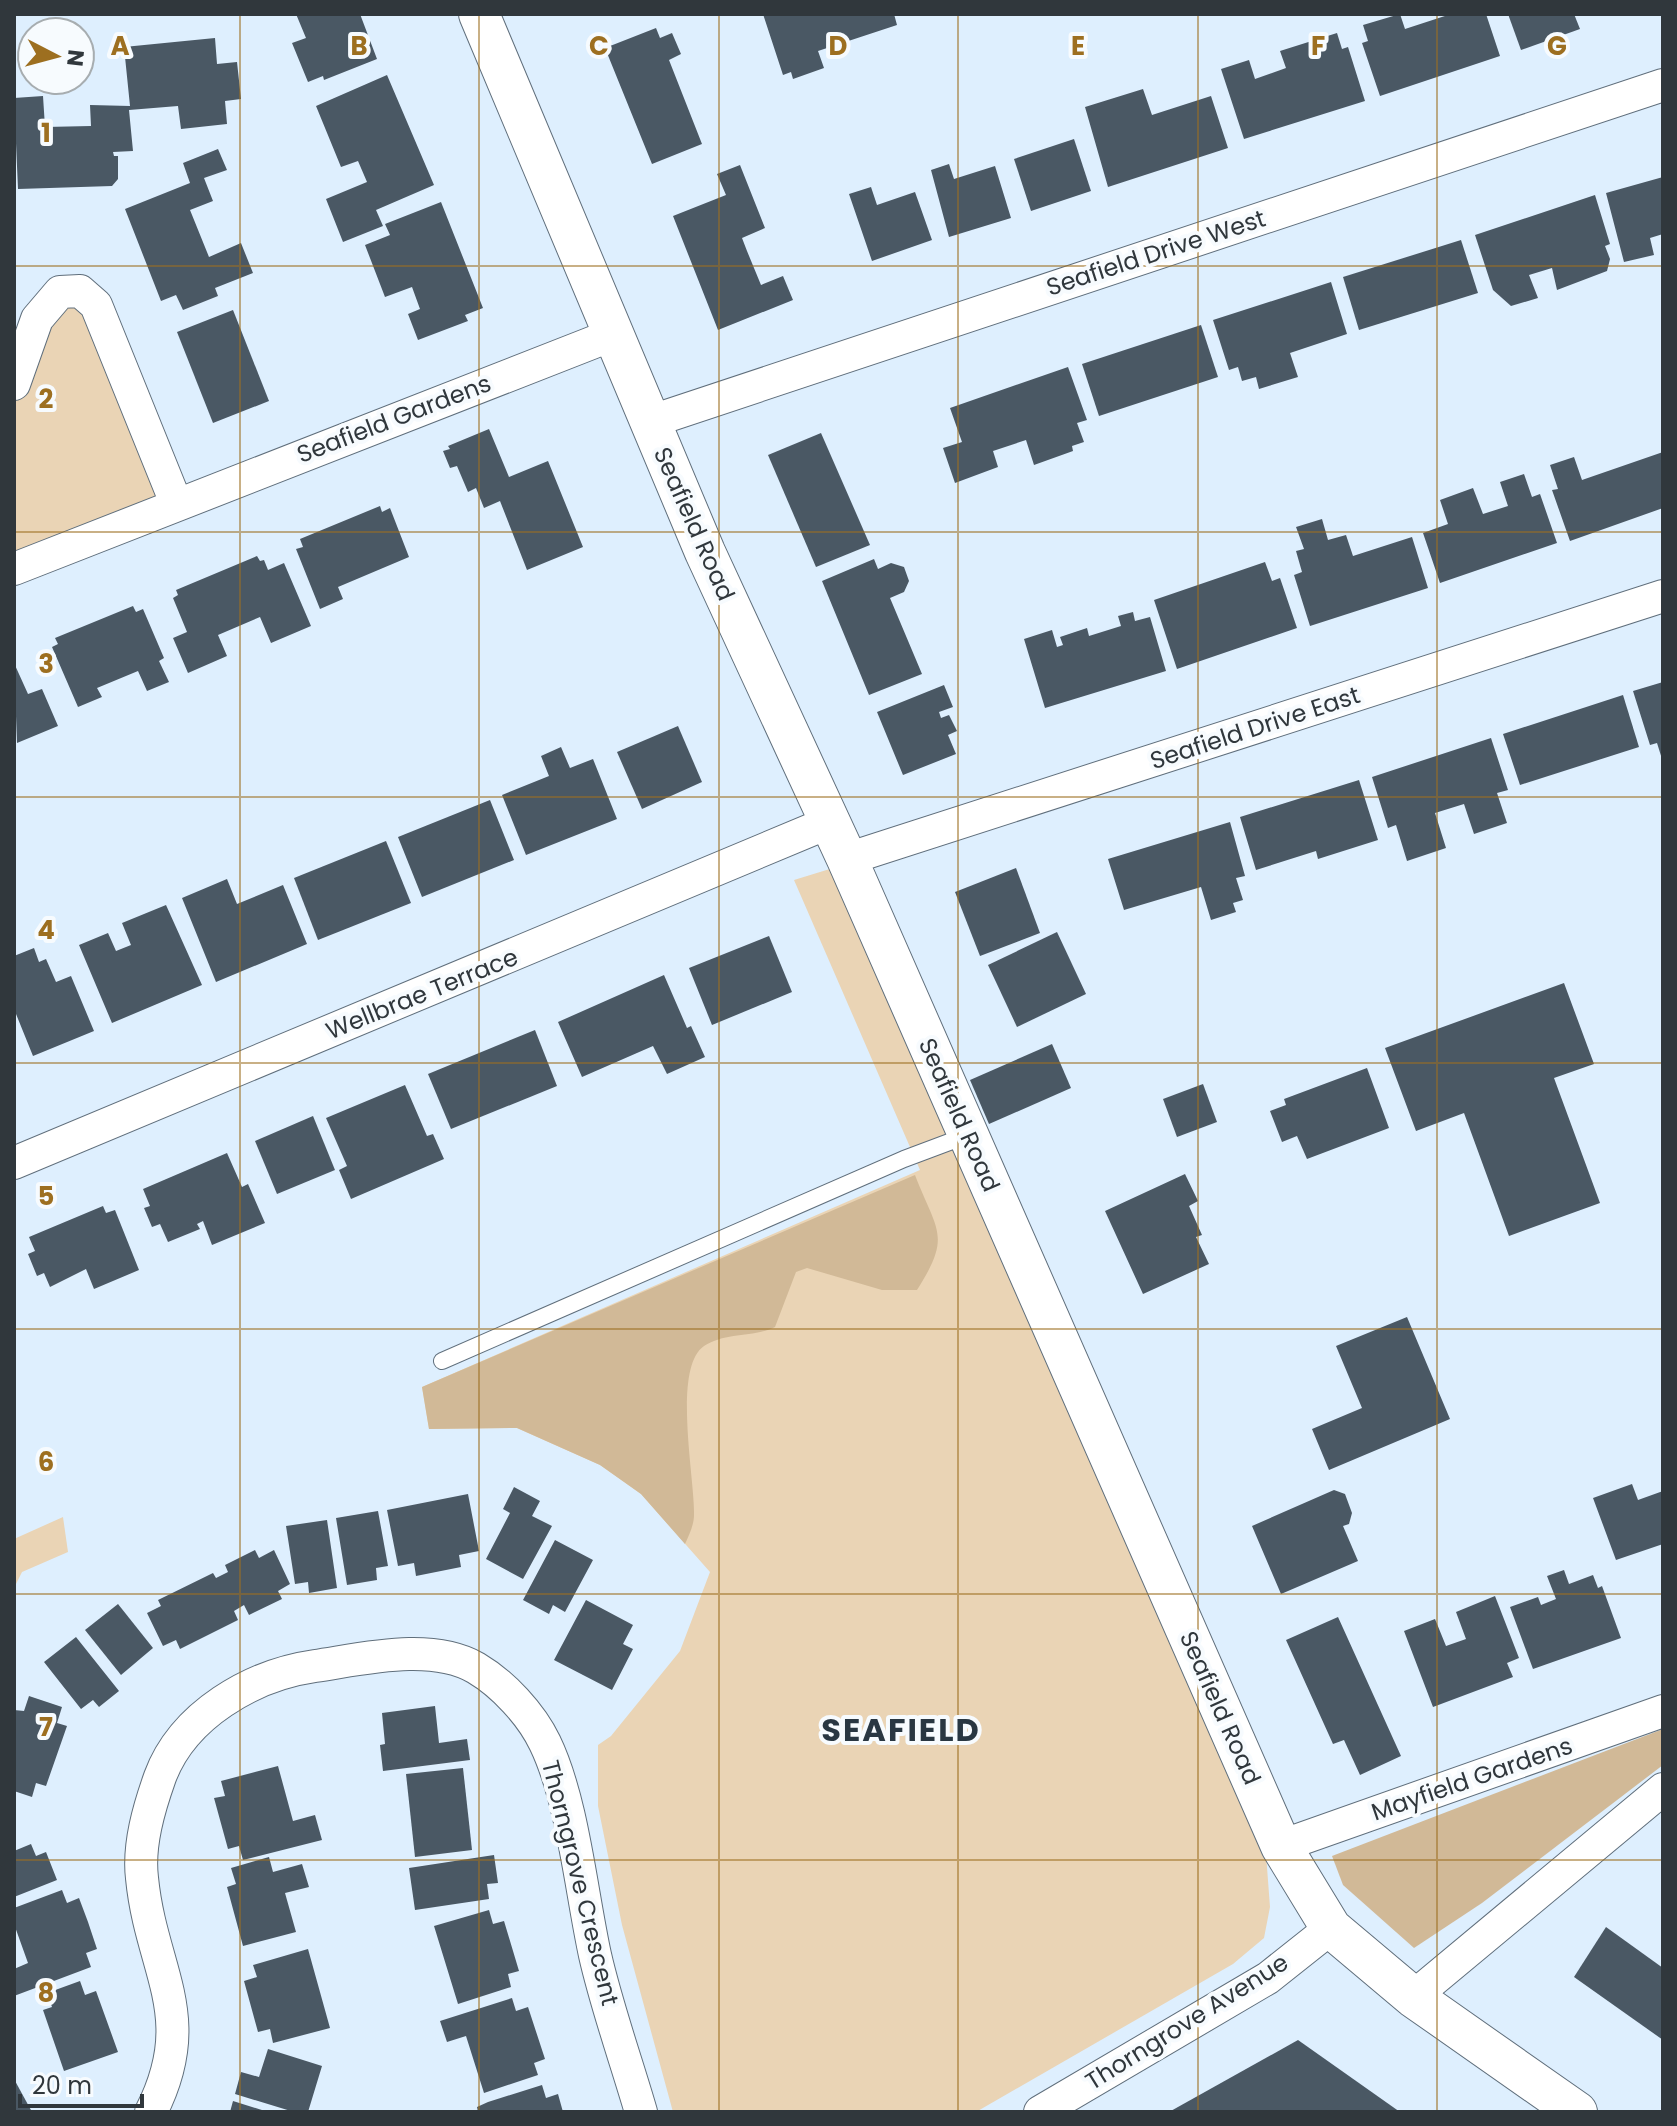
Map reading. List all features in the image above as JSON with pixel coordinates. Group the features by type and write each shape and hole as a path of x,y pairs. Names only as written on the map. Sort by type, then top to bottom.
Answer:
{"street":[{"name":"Seafield Road","path":"482,15 612,335 711,566 847,859 1281,1846 1331,1928 1413,1997 1577,2112"},
{"name":"Seafield Drive West","path":"649,422 1663,85"},
{"path":"14,384 37,319 60,292 80,291 96,305 176,503"},
{"name":"Seafield Gardens","path":"14,569 176,503 612,335"},
{"name":"Seafield Drive East","path":"847,859 1663,596"},
{"name":"Wellbrae Terrace","path":"14,1163 830,822"},
{"name":"Thorngrove Crescent","path":"151,2112 173,2054 173,2008 153,1937 141,1876 144,1834 161,1774 200,1716 269,1677 370,1658 433,1655 474,1667 511,1695 545,1742 562,1798 596,1959 641,2112"},
{"name":"Mayfield Gardens","path":"1281,1846 1663,1711"},
{"path":"1413,1997 1663,1789"},
{"name":"Thorngrove Avenue","path":"1040,2112 1268,1978 1331,1928"}],"lane":[{"path":"442,1361 968,1135"}],"shaded area":[{"path":"80,291 176,503 14,569 14,384 37,319"},
{"path":"833,868 1266,1854 1270,1907 1264,1938 1233,1964 976,2112 673,2112 622,1925 598,1806 598,1745 611,1736 680,1651 710,1572 641,1494 600,1465 517,1428 429,1429 422,1387 920,1170 794,880"},
{"path":"915,1175 935,1222 938,1244 935,1257 917,1290 882,1290 807,1268 796,1272 775,1327 712,1342 694,1358 689,1377 687,1425 694,1515 685,1544 641,1494 600,1465 517,1428 429,1429 422,1387"},
{"path":"63,1517 68,1552 22,1572 14,1588 14,1539"},
{"path":"1663,1729 1663,1765 1482,1903 1414,1948 1343,1885 1332,1856"}],"building":[{"path":"296,14 360,14 377,59 324,80 323,76 308,82 292,43 306,38"},
{"path":"763,14 894,14 897,25 818,51 824,68 793,79 791,72 783,75"},
{"path":"1400,14 1405,29 1451,14 1486,14 1500,56 1380,96 1362,43 1368,41 1363,25"},
{"path":"1508,14 1574,14 1580,29 1521,50"},
{"path":"656,28 660,38 672,33 681,54 669,60 702,144 652,164 605,48"},
{"path":"1337,33 1342,49 1348,47 1365,101 1244,139 1221,69 1249,60 1255,79 1286,68 1280,51"},
{"path":"215,38 217,64 237,62 241,99 225,101 227,124 181,129 178,106 129,110 133,151 113,152 114,156 118,156 118,179 112,186 18,189 14,98 43,96 45,127 91,126 90,105 130,106 124,47"},
{"path":"387,75 434,185 376,210 383,226 343,242 326,199 367,182 358,161 341,167 316,106"},
{"path":"1143,89 1152,115 1211,96 1228,148 1108,187 1085,107"},
{"path":"1074,139 1091,191 1031,211 1014,159"},
{"path":"218,149 227,170 204,178 213,201 190,210 209,257 241,243 253,273 215,288 218,296 183,310 176,295 161,301 125,209 190,183 183,163"},
{"path":"949,164 954,179 995,166 1011,218 949,237 931,170"},
{"path":"740,165 765,228 742,238 747,251 761,285 783,276 793,300 718,330 673,216 726,195 717,174"},
{"path":"1663,177 1663,234 1650,238 1654,255 1624,262 1606,193"},
{"path":"871,187 877,205 915,192 932,240 872,261 849,194"},
{"path":"1595,195 1610,244 1605,246 1610,259 1607,271 1557,290 1552,268 1529,275 1538,298 1511,306 1493,290 1475,235"},
{"path":"441,202 483,308 465,315 468,321 418,340 408,314 420,309 412,287 385,297 365,245 390,235 385,224"},
{"path":"1461,240 1478,293 1359,330 1343,277"},
{"path":"1331,282 1347,334 1290,353 1298,377 1259,389 1256,377 1242,381 1238,367 1229,370 1213,320"},
{"path":"233,310 269,401 213,423 177,332"},
{"path":"1201,325 1218,377 1099,416 1082,364"},
{"path":"1068,367 1087,420 1077,423 1084,442 1072,446 1073,451 1034,465 1026,440 993,451 998,467 955,483 943,448 962,442 950,408"},
{"path":"489,429 509,477 548,461 583,547 527,570 500,501 484,508 476,488 468,492 457,466 450,468 443,451"},
{"path":"821,433 870,545 816,567 768,455"},
{"path":"1663,452 1663,508 1570,541 1552,490 1558,489 1550,465 1574,457 1582,480"},
{"path":"1524,474 1532,497 1540,494 1557,543 1440,583 1423,533 1448,524 1440,500 1473,488 1483,514 1508,506 1500,482"},
{"path":"380,506 382,512 390,508 409,557 338,587 343,599 320,609 296,549 303,547 300,539"},
{"path":"1322,519 1328,540 1346,535 1353,556 1412,537 1428,588 1310,626 1294,575 1302,572 1296,551 1304,549 1296,527"},
{"path":"257,556 260,561 264,560 268,570 284,563 311,626 271,643 260,617 218,635 227,656 188,673 173,638 187,632 173,598 178,595 176,590"},
{"path":"874,559 878,569 891,563 904,567 909,581 904,592 890,598 922,674 869,695 822,581"},
{"path":"1265,562 1272,581 1280,578 1297,628 1177,669 1154,600"},
{"path":"133,606 136,612 143,609 164,658 159,661 169,682 147,691 138,671 97,688 102,697 78,707 52,647 58,644 55,638"},
{"path":"1133,612 1135,621 1150,617 1166,671 1045,708 1024,639 1052,630 1057,647 1063,645 1060,637 1087,628 1089,636 1121,626 1118,616"},
{"path":"14,663 28,694 42,689 58,726 17,743"},
{"path":"1663,682 1662,759 1657,743 1650,745 1633,691"},
{"path":"944,685 953,707 939,712 941,718 949,715 957,731 948,735 956,754 903,775 877,712"},
{"path":"1623,695 1639,747 1520,785 1503,734"},
{"path":"678,726 702,782 642,809 617,752"},
{"path":"1491,738 1508,790 1497,793 1507,823 1474,834 1464,804 1435,813 1446,848 1407,861 1396,825 1388,828 1372,777"},
{"path":"561,747 570,768 593,759 617,819 526,855 502,795 549,776 541,756"},
{"path":"1359,780 1378,840 1318,859 1316,851 1256,870 1240,817"},
{"path":"490,800 514,860 422,897 398,837"},
{"path":"1230,822 1245,876 1236,878 1243,900 1233,903 1236,912 1211,920 1201,887 1124,910 1108,859"},
{"path":"386,841 411,903 318,940 294,878"},
{"path":"1016,868 1040,933 980,956 955,892"},
{"path":"227,879 237,904 283,885 307,944 216,982 182,898"},
{"path":"166,905 202,985 112,1023 79,945 108,933 116,951 131,945 122,923"},
{"path":"1057,932 1086,994 1017,1027 988,965"},
{"path":"769,936 792,992 712,1025 689,968"},
{"path":"34,948 39,962 46,959 56,982 71,976 94,1031 33,1056 14,1009 14,956"},
{"path":"664,975 687,1028 691,1026 705,1057 667,1074 653,1046 582,1077 558,1022"},
{"path":"1564,983 1594,1064 1554,1078 1600,1203 1509,1236 1464,1113 1416,1131 1385,1048"},
{"path":"535,1030 557,1086 451,1129 428,1074"},
{"path":"1052,1044 1071,1088 989,1124 970,1080"},
{"path":"1367,1068 1389,1128 1307,1159 1297,1136 1282,1142 1270,1111 1286,1105 1284,1099"},
{"path":"1203,1084 1217,1122 1177,1137 1163,1099"},
{"path":"405,1085 427,1136 433,1134 444,1159 351,1199 339,1170 347,1166 326,1118"},
{"path":"313,1116 335,1170 277,1194 255,1141"},
{"path":"227,1153 242,1187 248,1184 265,1223 212,1245 203,1221 197,1224 200,1229 168,1242 160,1224 152,1227 144,1208 150,1206 143,1189"},
{"path":"1185,1174 1198,1201 1189,1206 1202,1235 1196,1237 1209,1264 1143,1294 1105,1211"},
{"path":"103,1206 106,1213 115,1210 139,1270 94,1289 86,1269 50,1287 44,1273 37,1276 28,1254 35,1251 29,1237"},
{"path":"1407,1317 1450,1419 1329,1470 1312,1429 1362,1408 1336,1346"},
{"path":"1632,1484 1638,1500 1663,1491 1663,1544 1616,1560 1593,1498"},
{"path":"514,1487 540,1501 532,1516 552,1526 523,1579 486,1559 510,1513 503,1509"},
{"path":"1334,1490 1345,1494 1352,1513 1349,1524 1343,1526 1358,1561 1281,1594 1252,1526"},
{"path":"468,1494 479,1551 459,1555 461,1567 416,1576 414,1563 398,1566 387,1510"},
{"path":"378,1511 388,1566 376,1568 377,1580 347,1585 336,1518"},
{"path":"327,1520 337,1588 309,1593 308,1582 295,1584 286,1526"},
{"path":"555,1540 593,1560 565,1612 553,1605 549,1614 523,1600"},
{"path":"255,1550 259,1558 274,1550 290,1584 278,1591 282,1599 249,1615 244,1605 234,1611 238,1620 180,1649 176,1640 163,1646 147,1613 161,1606 158,1600 213,1573 216,1578 228,1572 225,1565"},
{"path":"1564,1570 1569,1584 1593,1575 1598,1588 1602,1586 1621,1638 1533,1669 1510,1607 1538,1597 1541,1605 1556,1599 1547,1576"},
{"path":"1495,1596 1519,1658 1507,1663 1513,1677 1433,1707 1404,1631 1435,1619 1446,1646 1466,1639 1456,1612"},
{"path":"586,1600 633,1625 623,1644 633,1649 612,1690 554,1660"},
{"path":"118,1604 153,1648 121,1675 85,1630"},
{"path":"1338,1617 1401,1756 1360,1775 1344,1740 1333,1744 1286,1640"},
{"path":"76,1637 119,1691 99,1707 93,1700 81,1709 44,1662"},
{"path":"29,1696 62,1707 57,1723 67,1726 46,1786 36,1783 32,1797 14,1791 14,1710 24,1711"},
{"path":"435,1706 439,1743 467,1739 470,1760 383,1771 380,1745 385,1744 382,1713"},
{"path":"278,1766 293,1821 315,1815 322,1840 243,1860 239,1846 228,1849 214,1798 225,1796 221,1781"},
{"path":"463,1768 472,1850 415,1857 406,1774"},
{"path":"31,1844 36,1856 46,1852 57,1880 14,1897 14,1851"},
{"path":"494,1855 498,1883 487,1884 489,1899 415,1910 409,1868"},
{"path":"269,1857 273,1872 302,1864 309,1887 285,1893 296,1932 243,1946 227,1887 236,1884 231,1868"},
{"path":"62,1890 67,1903 79,1898 97,1949 86,1953 91,1967 14,1996 14,1969 28,1963 14,1924 14,1908"},
{"path":"489,1910 493,1924 504,1921 519,1971 508,1974 511,1987 458,2004 434,1926"},
{"path":"1606,1927 1663,1968 1663,2040 1574,1977"},
{"path":"308,1949 330,2028 273,2043 270,2029 258,2032 244,1981 257,1977 253,1965"},
{"path":"80,1981 85,1995 96,1991 118,2052 64,2071 43,2010 52,2007 47,1993"},
{"path":"512,1998 516,2011 528,2007 545,2059 534,2063 538,2075 484,2093 466,2036 447,2042 440,2021"},
{"path":"1298,2040 1400,2112 1169,2112"},
{"path":"268,2049 322,2066 308,2112 294,2112 235,2094 241,2072 259,2077"},
{"path":"14,2079 32,2112 14,2112"},
{"path":"542,2085 546,2098 558,2094 563,2112 478,2112 477,2107 488,2102"},
{"path":"233,2101 265,2111 265,2112 230,2112"}],"district":[{"name":"SEAFIELD","path":"901,1730"}]}
